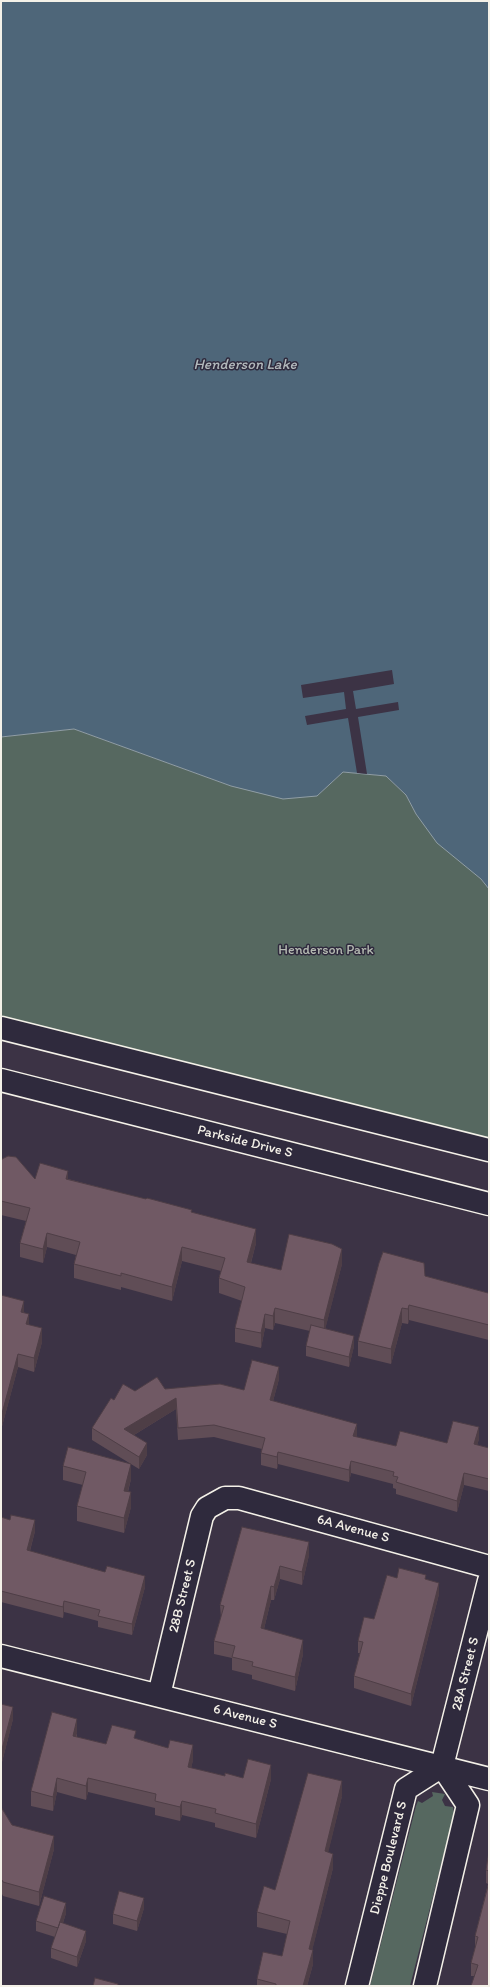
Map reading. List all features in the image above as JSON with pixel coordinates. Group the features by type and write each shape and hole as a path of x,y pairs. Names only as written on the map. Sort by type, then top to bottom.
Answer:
{"street":[{"path":"1,1028 489,1150"},
{"name":"Parkside Drive S","path":"1,1080 489,1204"},
{"name":"6A Avenue S","path":"216,1502 225,1498 239,1498 489,1567"},
{"name":"28B Street S","path":"159,1695 202,1516 207,1508 216,1502"},
{"name":"28A Street S","path":"442,1766 489,1581"},
{"name":"6 Avenue S","path":"1,1656 489,1779"},
{"path":"425,1986 468,1805 442,1766"},
{"name":"Dieppe Boulevard S","path":"357,1986 406,1790 442,1766"}],"green space":[{"name":"Henderson Park","path":"74,729 231,786 317,796 343,772 386,776 406,795 416,814 481,879 489,889 489,1150 1,1028 1,737"},
{"path":"432,1792 445,1794 442,1800 445,1806 453,1807 454,1814 410,1986 370,1986 416,1806 418,1801 422,1803 433,1796"}],"water":[{"name":"Henderson Lake","path":"1,1 489,1 489,889 481,879 437,843 416,814 406,795 386,776 343,772 317,796 283,799 231,786 74,729 1,737"}],"pier":[{"path":"392,670 394,684 353,691 356,709 398,702 399,710 358,717 367,774 357,773 348,718 307,725 305,716 346,709 344,692 303,698 301,685"}],"building":[{"path":"8,1156 16,1157 35,1179 40,1163 68,1171 66,1179 146,1199 147,1198 192,1210 191,1212 256,1229 247,1262 281,1270 289,1234 332,1244 342,1249 324,1320 275,1308 273,1316 265,1314 261,1333 235,1328 245,1287 219,1278 225,1258 182,1247 172,1287 121,1273 121,1276 74,1264 80,1242 47,1233 43,1249 20,1243 30,1208 1,1201 1,1162 2,1159"},
{"path":"383,1252 424,1263 425,1276 488,1293 489,1290 489,1325 409,1305 408,1309 402,1308 391,1349 358,1341"},
{"path":"1,1295 24,1301 21,1312 29,1314 26,1324 42,1328 34,1358 18,1354 1,1417"},
{"path":"311,1325 354,1336 349,1357 306,1346"},
{"path":"252,1360 279,1367 270,1400 357,1424 353,1436 396,1446 400,1431 447,1443 453,1421 479,1427 474,1444 489,1448 489,1479 464,1473 457,1501 396,1482 398,1477 393,1476 394,1472 351,1461 349,1470 278,1452 277,1457 261,1453 265,1438 214,1425 178,1428 176,1398 124,1429 147,1443 139,1457 92,1428 111,1398 114,1400 123,1384 135,1391 157,1377 165,1389 220,1384 244,1390"},
{"path":"68,1447 131,1464 124,1491 131,1492 124,1518 77,1506 86,1472 63,1466"},
{"path":"11,1515 35,1520 27,1550 105,1572 107,1566 145,1576 132,1624 98,1616 100,1610 64,1601 63,1607 1,1591 1,1517 10,1520"},
{"path":"242,1527 309,1542 302,1572 280,1566 274,1587 271,1586 261,1628 303,1640 295,1677 252,1666 253,1662 232,1657 235,1646 214,1641 224,1606 220,1605"},
{"path":"399,1568 426,1575 425,1579 439,1583 411,1694 354,1676 363,1642 358,1641 364,1617 374,1619 387,1575 397,1578"},
{"path":"1,1704 13,1707 2,1749 1,1749"},
{"path":"52,1712 77,1719 73,1736 106,1744 112,1725 136,1731 134,1738 168,1748 170,1740 193,1745 188,1767 225,1776 225,1773 243,1778 248,1759 271,1765 256,1824 215,1813 216,1809 182,1801 180,1807 155,1801 156,1794 88,1778 86,1786 57,1778 53,1797 31,1791"},
{"path":"308,1773 342,1781 325,1851 333,1854 309,1949 313,1950 303,1986 276,1986 276,1984 257,1979 263,1952 282,1956 290,1921 257,1912 264,1886 275,1890"},
{"path":"1,1807 12,1825 54,1836 39,1892 3,1882 1,1880"},
{"path":"489,1851 489,1871 486,1870"},
{"path":"489,1882 489,1986 471,1986 478,1965 471,1963 478,1937 475,1936"},
{"path":"119,1891 144,1898 137,1921 113,1914"},
{"path":"44,1896 66,1903 58,1928 36,1921"},
{"path":"60,1922 86,1931 77,1957 51,1948"},
{"path":"95,1978 118,1984 118,1986 93,1986"}]}
